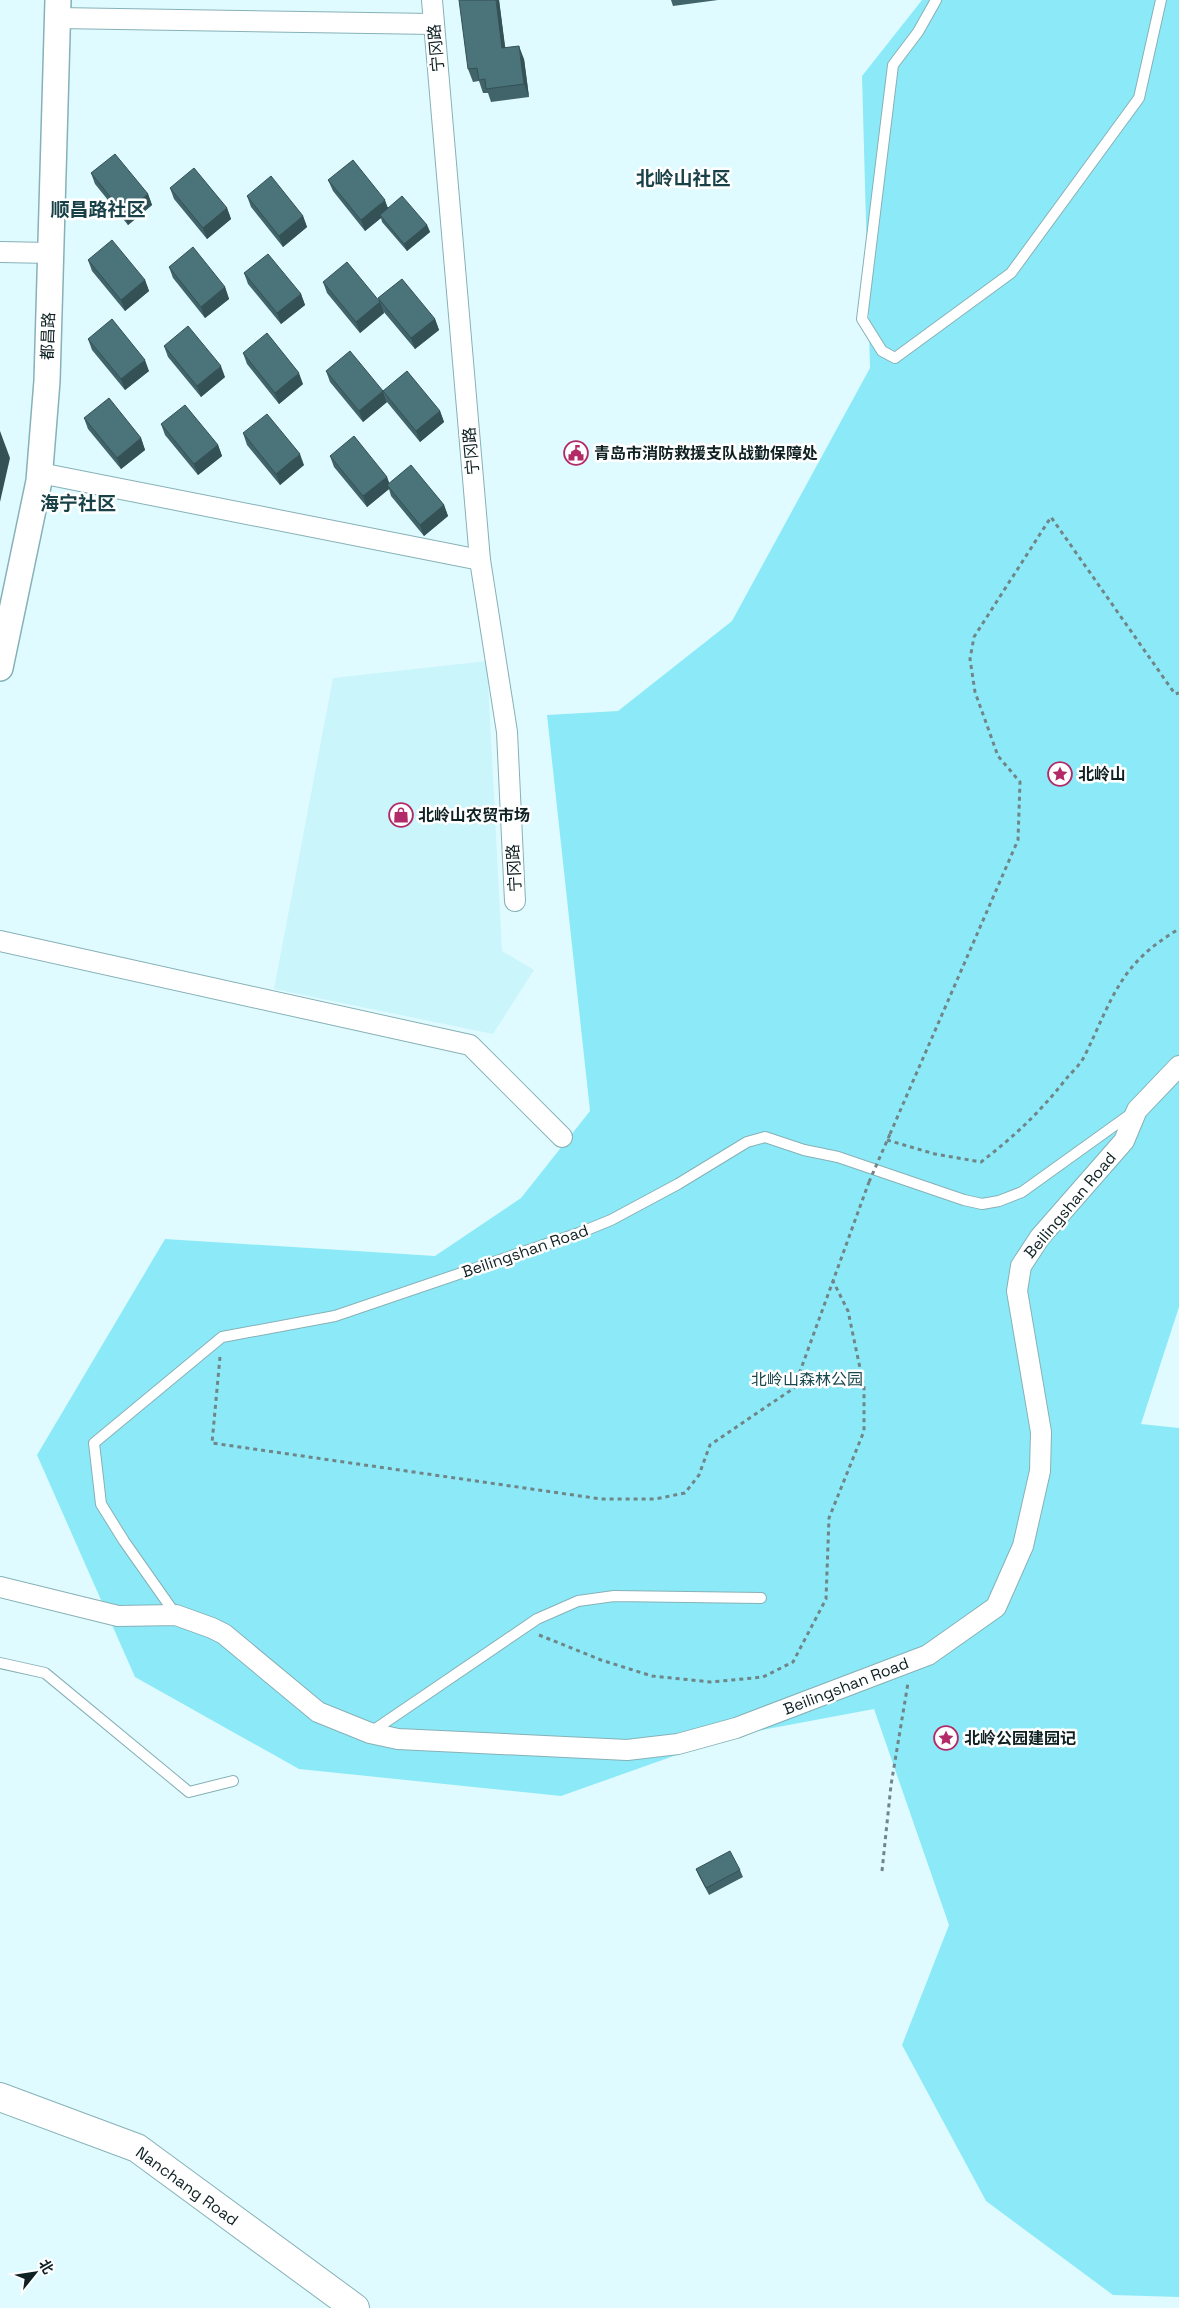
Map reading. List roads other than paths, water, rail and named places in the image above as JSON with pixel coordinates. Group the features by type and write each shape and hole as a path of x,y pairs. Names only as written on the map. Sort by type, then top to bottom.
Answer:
{"main road":[{"name":"Nanchang Road","path":"0,2097 137,2148 355,2308"}],"street":[{"name":"宁冈路","path":"432,0 480,560 507,732 515,901"},
{"path":"58,9 434,24"},
{"name":"都昌路","path":"0,668 40,473 47,382 58,9"},
{"path":"0,252 51,253"},
{"path":"40,473 480,560"},
{"path":"0,941 470,1045 562,1137"},
{"name":"Beilingshan Road","path":"0,1587 118,1616 176,1615 212,1628 224,1634 318,1712 370,1733 398,1740 627,1750 678,1744 736,1728 928,1655 996,1607 1023,1546 1040,1471 1041,1432 1017,1291 1021,1266 1040,1237 1124,1142 1137,1110 1179,1066"}],"lane":[{"path":"936,0 918,32 894,64 862,318 882,351 895,358 1012,273 1139,98 1160,0"},
{"name":"Beilingshan Road","path":"176,1615 124,1541 101,1504 94,1443 222,1338 335,1316 579,1233 612,1220 670,1189 748,1142 765,1137 804,1150 838,1157 964,1200 982,1204 999,1201 1022,1192 1137,1110"},
{"path":"370,1733 537,1619 578,1601 614,1596 761,1598"},
{"path":"0,1664 45,1673 189,1792 233,1781"}],"place":[{"name":"青岛市消防救援支队战勤保障处","path":"576,453"},
{"name":"北岭山","path":"1060,774"},
{"name":"北岭山农贸市场","path":"401,815"},
{"name":"北岭公园建园记","path":"946,1738"}],"district":[{"name":"北岭山社区","path":"683,178"},
{"name":"顺昌路社区","path":"98,209"},
{"name":"海宁社区","path":"78,503"}],"park label":[{"name":"北岭山森林公园","path":"807,1379"}]}
